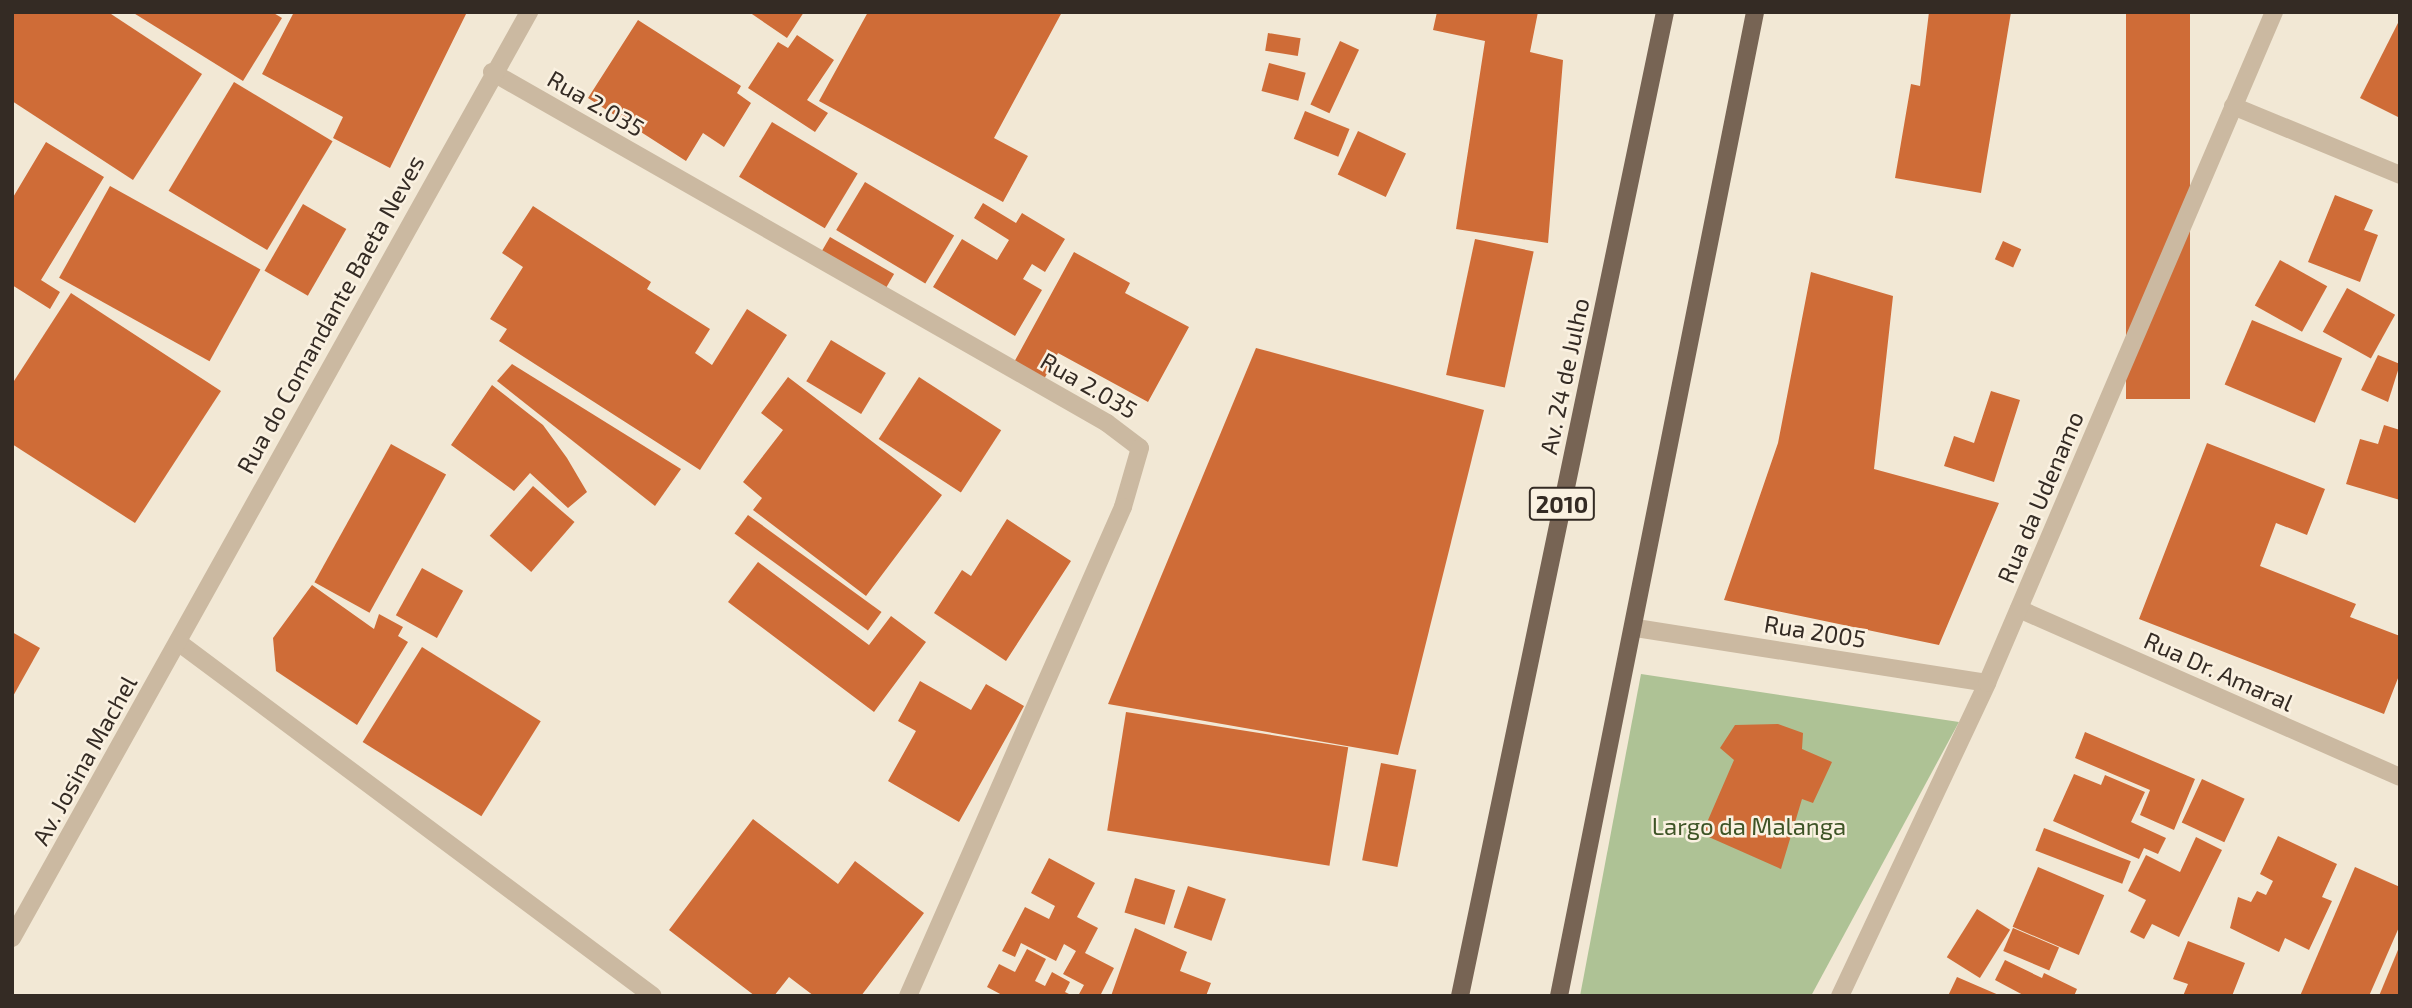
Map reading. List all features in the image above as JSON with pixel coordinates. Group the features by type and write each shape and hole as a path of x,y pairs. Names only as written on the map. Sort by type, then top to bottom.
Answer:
{"main road":[{"name":"Av. 24 de Julho","path":"1460,996 1665,12"},
{"path":"1559,996 1636,628 1755,12"}],"street":[{"name":"Rua do Comandante Baeta Neves","path":"178,642 492,72 529,12"},
{"name":"Rua da Udenamo","path":"1840,996 1987,683 2274,12"},
{"name":"Rua 2.035","path":"492,72 1126,434 1140,448 1123,507 908,996"},
{"path":"2233,106 2400,175"},
{"name":"Rua Dr. Amaral","path":"2019,609 2400,777"},
{"name":"Rua 2005","path":"1636,628 1987,683"},
{"path":"178,642 653,996"},
{"name":"Av. Josina Machel","path":"12,938 178,642"}],"green space":[{"name":"Largo da Malanga","path":"1641,674 1959,722 1811,996 1580,996"}],"building":[{"path":"12,12 108,12 202,74 133,180 12,101"},
{"path":"132,12 272,12 282,18 243,81"},
{"path":"294,12 467,12 390,168 333,138 343,117 262,74"},
{"path":"749,12 804,12 787,38"},
{"path":"868,12 1062,12 994,138 1028,156 1003,202 819,101"},
{"path":"1437,12 1538,12 1530,52 1563,60 1548,243 1456,229 1485,41 1433,30"},
{"path":"1929,12 2011,12 1981,193 1895,178 1911,84 1920,86"},
{"path":"2126,12 2190,12 2190,399 2126,399"},
{"path":"2400,19 2400,118 2360,98"},
{"path":"638,20 741,86 737,93 751,103 724,147 703,133 686,161 588,98"},
{"path":"1268,33 1301,38 1298,56 1265,51"},
{"path":"797,35 834,60 807,100 828,113 815,132 748,88 778,42 788,48"},
{"path":"1340,41 1359,50 1329,113 1310,104"},
{"path":"1269,63 1306,73 1298,101 1261,91"},
{"path":"234,82 333,141 267,250 169,191"},
{"path":"1305,111 1350,129 1338,157 1294,139"},
{"path":"772,122 858,174 825,228 739,177"},
{"path":"1358,131 1406,153 1386,197 1338,175"},
{"path":"46,142 104,177 41,280 60,292 50,309 12,285 12,199"},
{"path":"865,182 954,236 925,284 836,230"},
{"path":"110,186 260,269 210,361 59,278"},
{"path":"2335,195 2373,210 2364,230 2378,235 2360,282 2308,262"},
{"path":"983,203 1016,223 1022,213 1065,239 1045,272 1032,264 1023,279 1042,290 1015,336 933,287 962,239 997,260 1009,240 974,218"},
{"path":"303,204 346,229 308,296 264,271"},
{"path":"533,206 651,282 647,289 710,329 695,353 712,365 747,309 787,335 700,470 499,341 507,329 490,319 523,267 502,253"},
{"path":"830,237 894,274 884,291 820,254"},
{"path":"1475,239 1534,251 1505,387 1446,375"},
{"path":"2003,241 2021,249 2013,267 1995,259"},
{"path":"1074,252 1130,283 1125,293 1189,327 1148,402 1058,353 1042,383 1012,366"},
{"path":"2280,260 2327,286 2302,332 2255,305"},
{"path":"1811,272 1893,296 1874,469 1999,503 1939,645 1724,600 1778,443"},
{"path":"2347,288 2395,315 2371,358 2323,332"},
{"path":"71,293 221,391 135,523 12,444 12,384"},
{"path":"2252,320 2342,358 2315,423 2225,384"},
{"path":"831,340 886,373 861,414 806,381"},
{"path":"1256,348 1484,410 1398,755 1108,704"},
{"path":"2378,355 2400,364 2388,402 2361,390"},
{"path":"512,364 681,469 655,506 497,381"},
{"path":"788,377 942,495 866,596 753,510 762,498 743,482 783,430 761,413"},
{"path":"919,377 1001,430 961,492 879,439"},
{"path":"492,385 543,425 567,458 587,492 568,508 530,473 514,491 451,445"},
{"path":"1991,391 2020,400 1994,482 1944,466 1954,436 1974,443"},
{"path":"2384,425 2400,430 2400,500 2346,484 2360,439 2378,444"},
{"path":"2207,443 2325,489 2307,535 2276,523 2260,566 2356,604 2350,617 2400,636 2400,673 2384,714 2139,619"},
{"path":"391,444 446,475 370,613 314,582"},
{"path":"533,486 575,522 531,572 490,536"},
{"path":"748,515 881,612 868,631 734,534"},
{"path":"1007,519 1071,561 1006,661 934,613 962,570 971,576"},
{"path":"758,562 869,645 891,616 926,642 874,712 728,602"},
{"path":"422,568 463,591 437,638 396,615"},
{"path":"312,585 374,629 379,614 403,627 398,636 408,642 357,725 276,671 273,638"},
{"path":"12,632 40,648 12,698"},
{"path":"422,647 541,721 481,816 363,742"},
{"path":"920,681 971,710 986,684 1024,706 959,822 888,781 916,731 898,721"},
{"path":"1126,712 1348,747 1329,866 1107,831"},
{"path":"1778,724 1803,733 1802,749 1832,762 1813,803 1802,799 1781,869 1702,834 1734,760 1720,748 1735,725"},
{"path":"2085,732 2195,779 2174,830 2140,815 2150,790 2075,758"},
{"path":"1381,763 1416,770 1397,867 1362,860"},
{"path":"2074,774 2101,785 2105,775 2145,792 2131,822 2166,838 2158,854 2144,848 2139,859 2053,821"},
{"path":"2202,779 2245,799 2224,842 2182,823"},
{"path":"753,819 838,884 855,861 924,913 861,996 814,996 789,977 774,996 755,996 669,930"},
{"path":"2044,828 2131,861 2122,884 2035,850"},
{"path":"2278,836 2337,864 2322,897 2332,901 2309,950 2285,938 2279,952 2230,928 2238,897 2251,902 2257,891 2266,895 2273,881 2260,874"},
{"path":"2196,837 2222,850 2179,937 2152,924 2144,939 2130,932 2146,900 2128,891 2146,855 2180,872"},
{"path":"1049,858 1095,883 1077,917 1098,928 1085,953 1114,968 1100,996 1078,996 1084,985 1063,974 1076,951 1064,944 1056,961 1021,943 1015,957 1002,951 1025,907 1049,919 1055,906 1031,893"},
{"path":"2038,867 2104,895 2079,955 2013,927"},
{"path":"2355,867 2400,887 2400,925 2369,996 2300,996"},
{"path":"1135,878 1175,890 1165,925 1124,912"},
{"path":"1188,886 1226,899 1211,941 1174,928"},
{"path":"1977,909 2010,930 1980,978 1947,957"},
{"path":"1135,928 1187,952 1180,971 1211,983 1206,996 1111,996"},
{"path":"2013,928 2059,948 2049,971 2003,951"},
{"path":"2188,941 2245,963 2232,996 2183,996 2188,984 2173,979"},
{"path":"2400,945 2400,996 2379,996"},
{"path":"1027,949 1046,959 1035,981 1045,986 1052,972 1070,982 1065,992 1073,996 1004,996 987,987 999,964 1015,972"},
{"path":"2005,960 2042,978 2044,973 2077,989 2074,996 2025,996 1995,980"},
{"path":"1957,977 2001,996 1948,996"}]}
